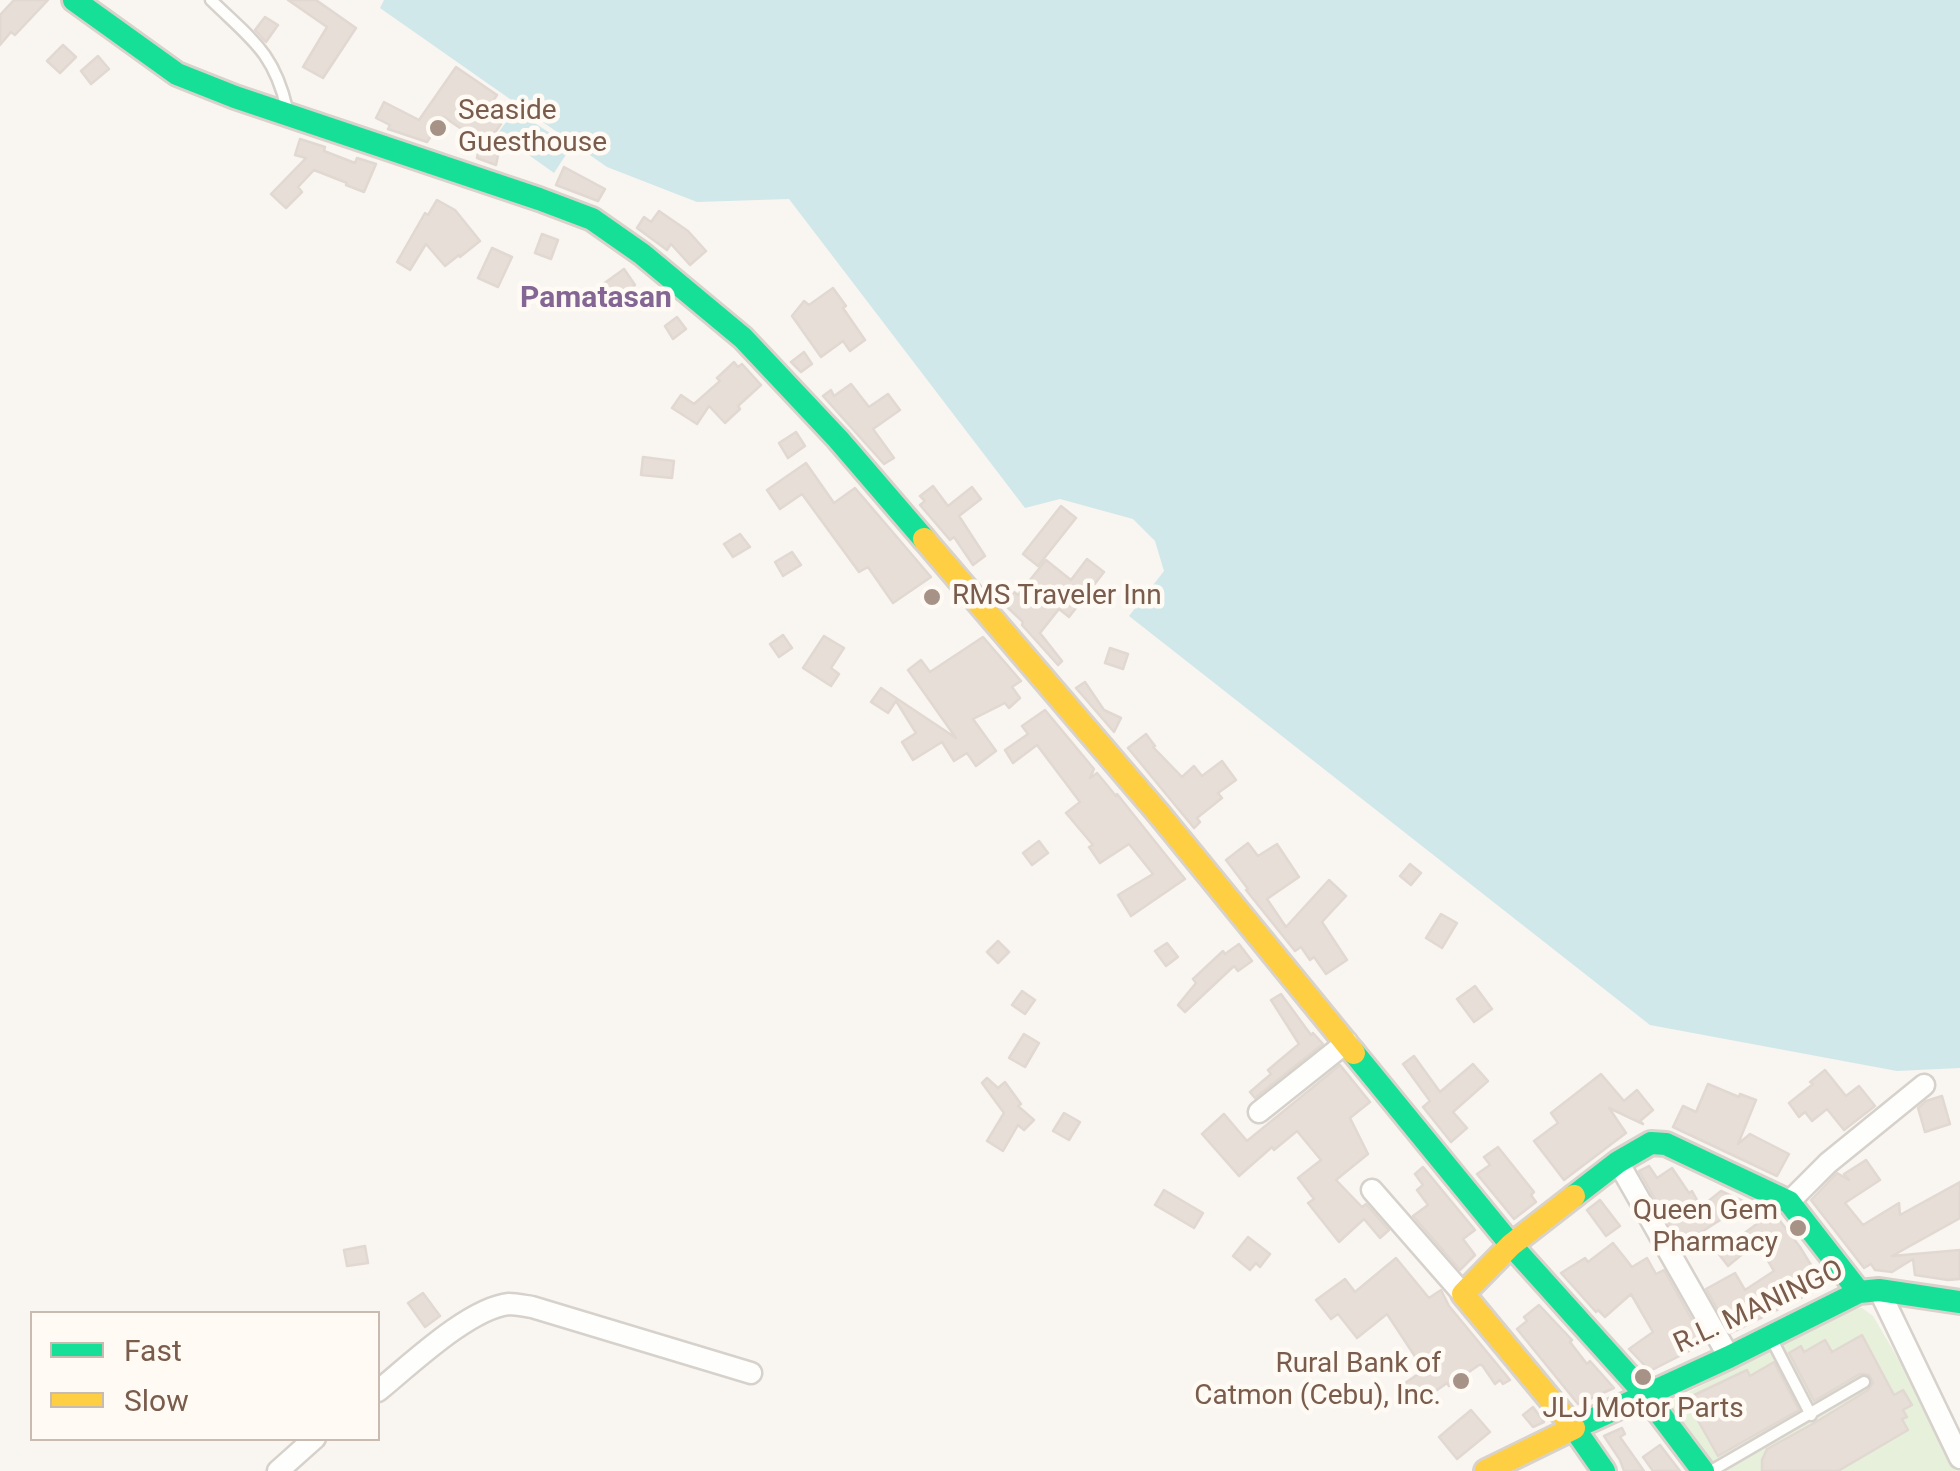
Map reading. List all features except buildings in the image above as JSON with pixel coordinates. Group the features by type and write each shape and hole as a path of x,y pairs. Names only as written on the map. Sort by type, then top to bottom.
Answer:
{"main road":[{"path":"74,0 177,74 592,219 642,254 743,338 838,439 1159,814 1511,1246 1644,1394 1707,1471"},
{"path":"1604,1471 1574,1428 1464,1294 1511,1246 1618,1162 1651,1143 1666,1144 1788,1202 1869,1291"},
{"name":"R.L. MANINGO","path":"1486,1471 1869,1291 1960,1302"}],"street":[{"path":"1260,1112 1347,1042"},
{"path":"1788,1202 1924,1085"},
{"path":"1618,1162 1729,1357"},
{"path":"1372,1190 1464,1294"},
{"path":"1869,1291 1960,1458"},
{"path":"380,1389 450,1333 480,1314 508,1304 532,1307 751,1373"},
{"path":"278,1471 312,1441"}],"lane":[{"path":"211,0 266,54 281,81 288,115"},
{"path":"1770,1337 1811,1414"},
{"path":"1707,1471 1864,1382"}],"green space":[{"path":"1862,1308 1873,1316 1960,1464 1960,1471 1719,1471 1668,1403 1848,1309"}],"water":[{"path":"384,0 1960,0 1960,1068 1897,1071 1650,1025 1129,616 1164,571 1155,541 1133,519 1060,499 1025,508 789,199 697,202 607,167 380,8"},
{"path":"515,110 571,147 554,173 498,133"}],"traffic: fast":[{"path":"74,0 177,74 592,219 642,254 743,338 838,439 924,539"},
{"path":"1354,1053 1511,1245 1645,1394 1703,1471"},
{"path":"1574,1196 1618,1162 1651,1143 1666,1144 1789,1202 1859,1292"},
{"path":"1604,1471 1574,1428 1859,1292 1879,1290 1960,1302"}],"traffic: slow":[{"path":"924,539 1159,814 1354,1053"},
{"path":"1486,1471 1574,1428 1463,1294 1511,1245 1574,1196"}],"place":[{"name":"Seaside Guesthouse","path":"438,128"},
{"name":"RMS Traveler Inn","path":"932,597"},
{"name":"Queen Gem Pharmacy","path":"1798,1228"},
{"name":"JLJ Motor Parts","path":"1643,1377"},
{"name":"Rural Bank of Catmon (Cebu), Inc.","path":"1461,1381"}],"district":[{"name":"Pamatasan","path":"596,299"}]}
